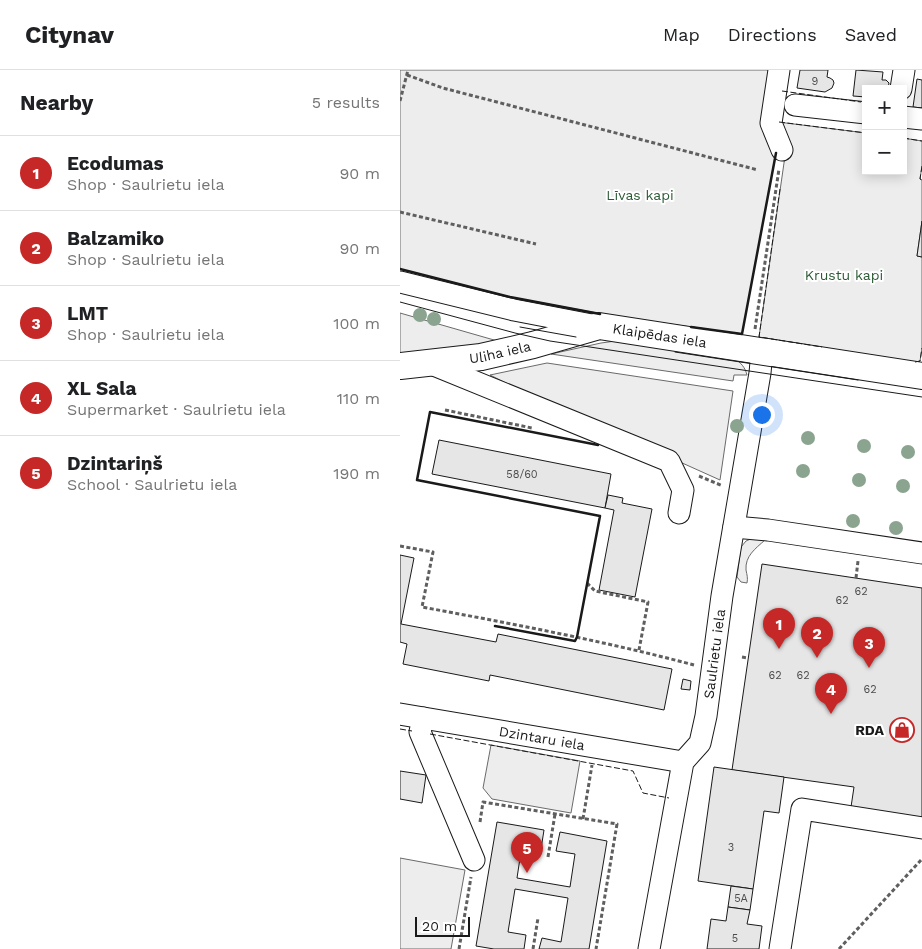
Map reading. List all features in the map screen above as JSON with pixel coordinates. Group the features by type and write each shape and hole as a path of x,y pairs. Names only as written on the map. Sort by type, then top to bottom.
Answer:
{"main road":[{"name":"Klaipēdas iela","path":"599,326 758,340 922,376"},
{"name":"Uliha iela","path":"400,366 481,357 534,346 599,326"}],"street":[{"path":"779,70 771,123 782,150"},
{"path":"902,85 904,70"},
{"path":"796,105 862,113"},
{"path":"907,118 922,119"},
{"name":"Klaipēdas iela","path":"400,282 514,310 599,326"},
{"name":"Saulrietu iela","path":"649,949 684,762 700,743 706,716 722,596 760,373 758,340"},
{"path":"429,363 669,460 683,490 679,512"},
{"path":"734,527 768,530 922,553"},
{"name":"Dzintaru iela","path":"400,714 684,762"},
{"path":"423,718 420,732 474,860"},
{"path":"780,949 802,809 922,828"}],"path":[{"path":"400,101 408,70"},
{"path":"407,75 443,88 758,170"},
{"path":"758,340 782,150"},
{"path":"400,212 536,244"},
{"path":"400,546 433,552 422,606 639,650 696,666"},
{"path":"587,583 595,591 648,602 639,650"},
{"path":"742,657 748,658"},
{"path":"583,819 593,760"},
{"path":"459,949 483,802 617,824 596,949"},
{"path":"548,857 555,814"},
{"path":"839,949 922,859"},
{"path":"533,949 538,918"}],"green space":[{"name":"Līvas kapi","path":"400,70 771,70 777,147 742,334 619,317 510,297 400,269"},
{"name":"Krustu kapi","path":"778,122 862,132 862,175 907,175 907,139 922,141 920,179 922,180 922,221 917,256 922,257 922,348 920,361 917,363 759,337 786,149"},
{"path":"400,313 501,342 400,354"},
{"path":"623,340 734,358 742,365 747,375 734,375 733,381 551,354"},
{"path":"547,363 733,391 720,480 490,375"},
{"path":"753,538 765,540 751,553 747,561 747,583 741,582 737,577 741,547 746,541"},
{"path":"491,745 580,761 571,813 492,799 483,788"},
{"path":"400,858 465,870 451,949 400,949"}],"building":[{"path":"800,70 828,70 827,77 833,80 834,83 832,88 825,92 797,88"},
{"path":"856,70 883,72 882,80 886,80 889,85 862,85 862,97 853,96"},
{"path":"917,79 922,80 922,108 913,107"},
{"path":"922,221 922,257 917,256"},
{"path":"439,440 611,474 605,508 432,474"},
{"path":"608,495 623,498 622,503 652,509 635,597 599,590 614,510 605,508"},
{"path":"400,555 414,558 401,624 496,642 498,634 672,669 664,710 490,675 489,681 403,664 407,644 400,642"},
{"path":"762,564 922,588 922,818 851,807 854,787 732,770"},
{"path":"683,679 691,681 690,690 681,689"},
{"path":"714,767 784,777 779,813 764,811 753,889 698,881"},
{"path":"400,771 426,775 422,803 400,799"},
{"path":"497,822 544,830 541,849 522,845 517,878 570,887 575,854 556,851 560,832 607,841 589,949 539,949 542,938 561,942 568,898 515,889 508,932 526,935 524,949 494,949 476,946"},
{"path":"731,886 753,889 750,910 728,907"},
{"path":"728,907 750,910 747,924 762,926 759,949 707,949 711,919 726,921"}],"tram line":[{"path":"400,302 550,341 922,397"},
{"path":"520,327 576,337"},
{"path":"675,352 858,380"}],"fence":[{"path":"782,91 861,102"},
{"path":"779,122 862,132"},
{"path":"907,139 922,141"},
{"path":"922,166 920,179 922,180"},
{"path":"780,189 759,337 822,347"},
{"path":"915,362 920,361 922,348"},
{"path":"400,729 412,731"},
{"path":"430,734 633,771 643,793 669,798"}],"wall":[{"path":"691,327 742,334 776,153"},
{"path":"400,269 510,297 600,314"},
{"path":"495,626 575,641 600,516 417,480 430,412 598,445"}],"place":[{"name":"Ecodumas","path":"779,649"},
{"name":"Balzamiko","path":"817,658"},
{"name":"LMT","path":"869,668"},
{"name":"XL Sala","path":"831,714"},
{"name":"RDA","path":"902,730"},
{"name":"Dzintariņš","path":"527,873"}]}
